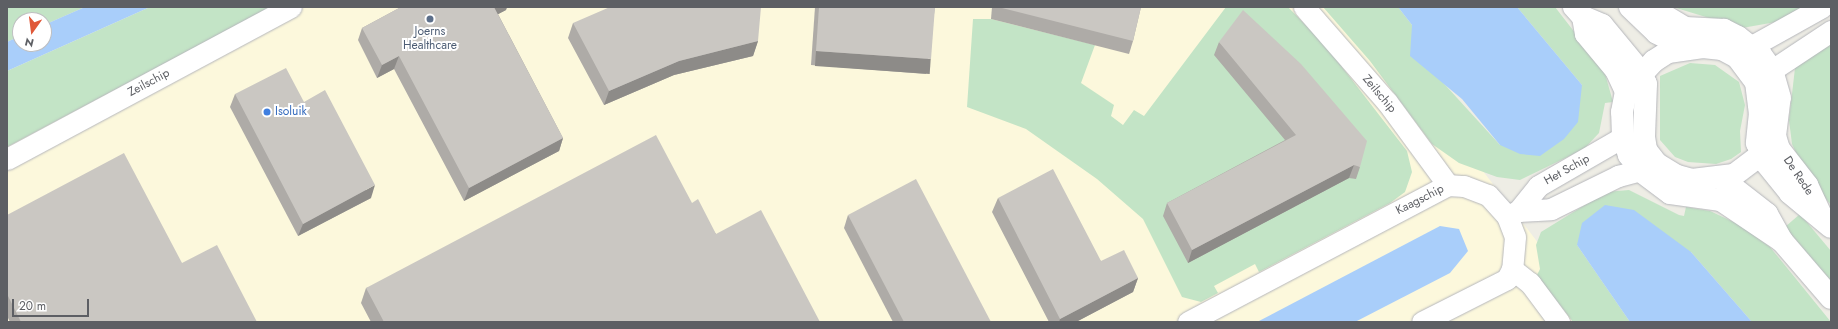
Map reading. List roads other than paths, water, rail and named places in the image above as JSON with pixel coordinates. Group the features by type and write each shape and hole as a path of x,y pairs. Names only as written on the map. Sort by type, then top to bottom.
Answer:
{"main road":[{"path":"1630,7 1657,33 1686,38 1724,30 1745,51 1772,70 1780,98 1775,136 1761,155 1734,175 1721,190"},
{"path":"1650,7 1686,38"},
{"path":"1579,12 1602,25 1640,71 1646,84 1644,137 1648,167"},
{"path":"1579,12 1586,34 1616,70 1626,91"},
{"path":"1686,38 1640,71 1626,91 1622,112 1623,136 1629,155 1648,167 1670,193 1721,190 1782,241 1831,298"},
{"path":"1745,51 1748,67 1760,97 1757,130 1761,155"},
{"name":"De Rede","path":"1775,136 1779,149 1807,185 1826,222"},
{"name":"De Rede","path":"1761,155 1790,193 1826,222"}],"street":[{"name":"Zeilschip","path":"7,159 291,7"},
{"name":"Zeilschip","path":"1304,7 1387,102 1448,185"},
{"path":"1745,51 1822,7"},
{"path":"1772,70 1831,31"},
{"name":"Het Schip","path":"1513,213 1538,186 1623,136"},
{"path":"1513,213 1551,209 1618,176 1648,167"},
{"name":"Kaagschip","path":"1188,322 1448,185 1464,186 1488,195 1513,213 1515,237 1512,269"},
{"path":"1422,322 1507,279 1512,269 1530,283 1559,322"}],"water":[{"path":"85,7 150,7 52,51 52,21"},
{"path":"1398,7 1517,7 1582,85 1578,122 1564,139 1540,156 1520,154 1500,145 1462,99 1410,56 1412,25"},
{"path":"12,40 12,52 49,52 7,71 7,42"},
{"path":"1605,205 1634,210 1691,252 1752,322 1630,322 1577,245 1582,223"},
{"path":"1440,226 1459,229 1468,251 1450,273 1355,322 1257,322"}],"place":[{"name":"Joerns Healthcare","path":"430,19"},
{"name":"Isoluik","path":"267,112"}]}
